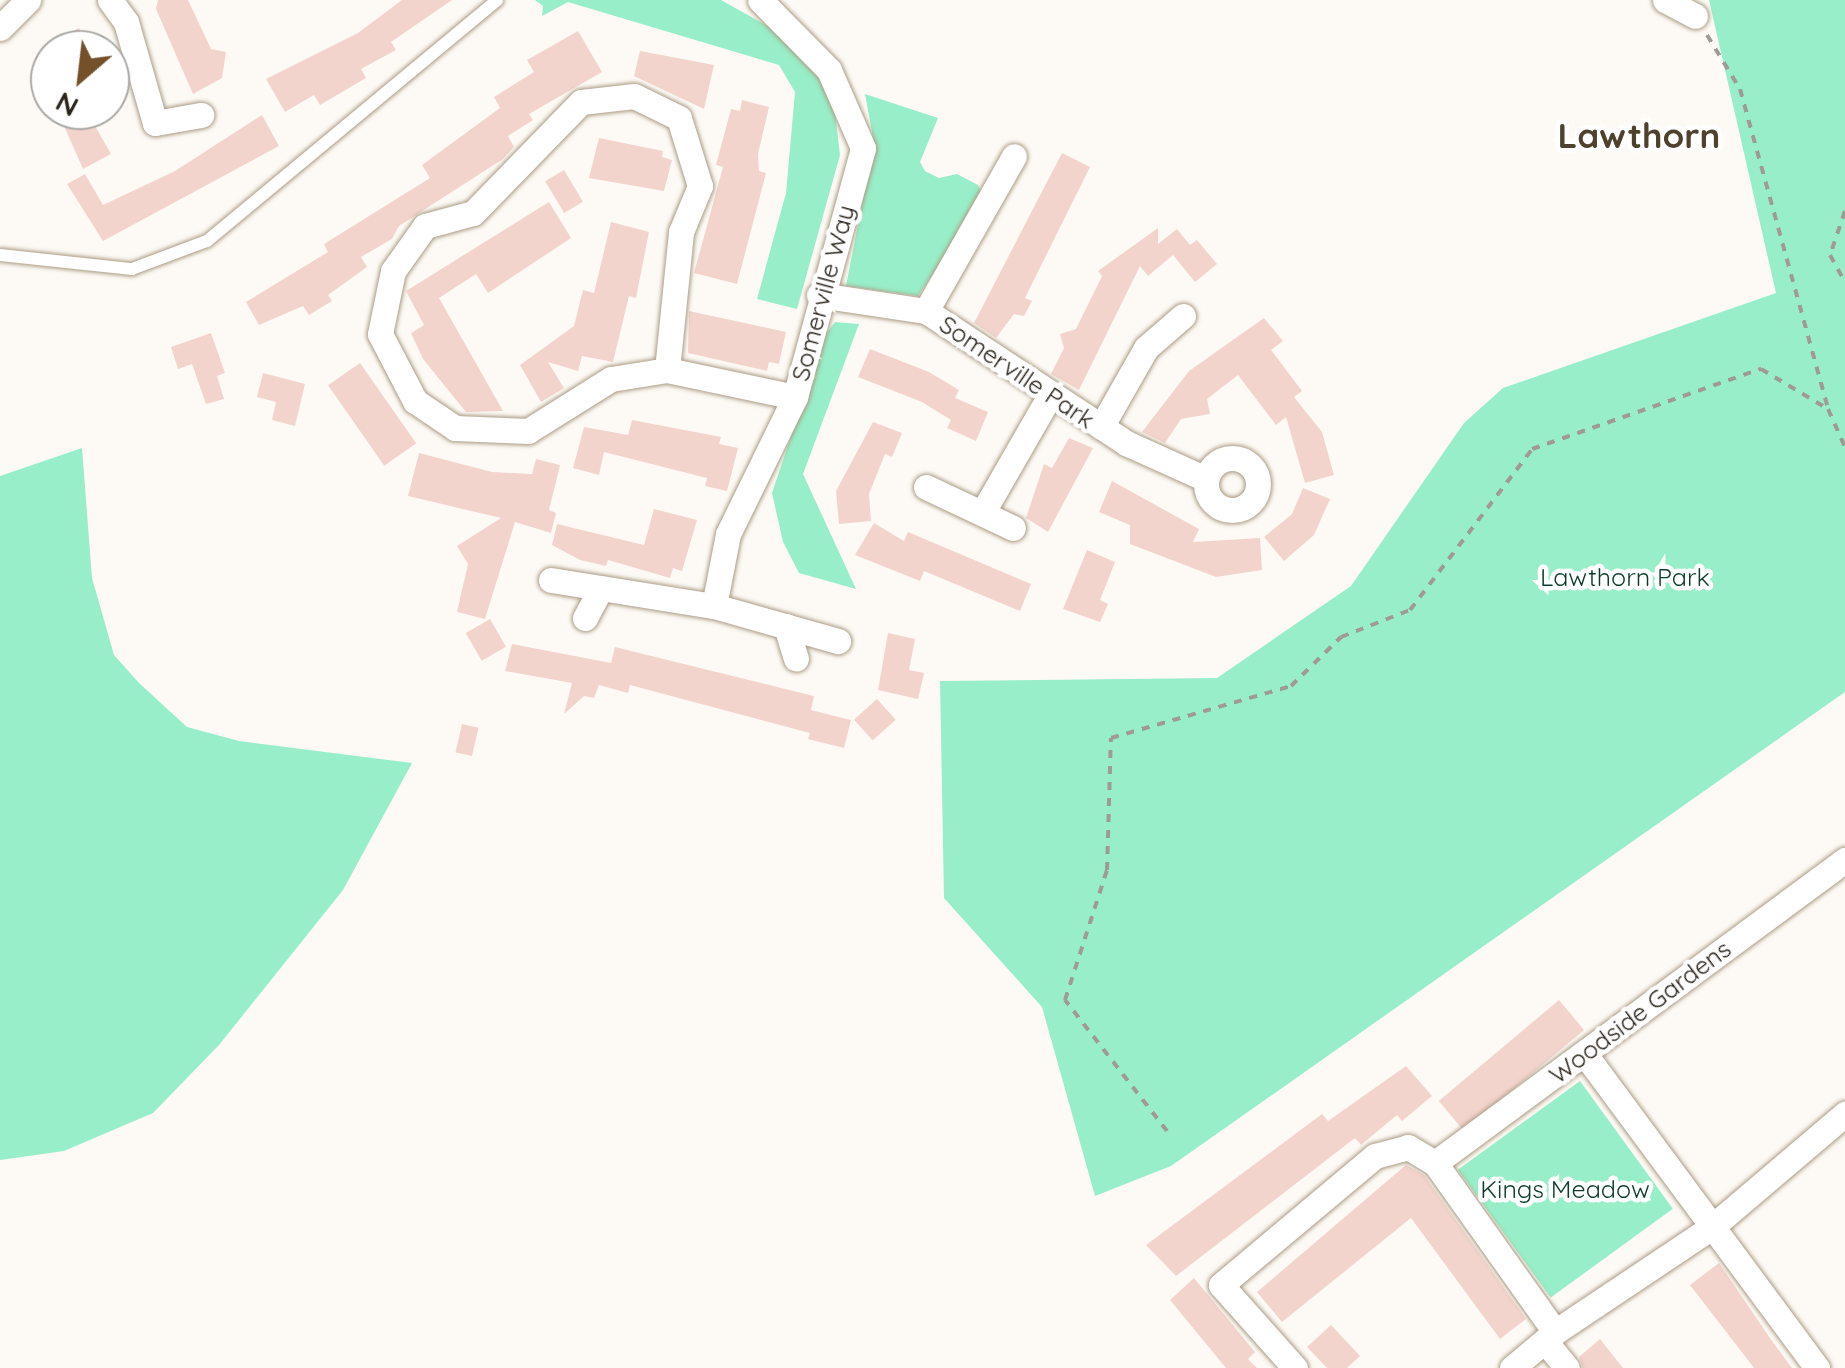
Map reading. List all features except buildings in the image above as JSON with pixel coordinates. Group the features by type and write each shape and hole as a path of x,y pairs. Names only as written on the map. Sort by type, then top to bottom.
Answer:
{"street":[{"path":"0,28 28,0"},
{"path":"110,0 126,22 155,124 201,114"},
{"name":"Somerville Way","path":"714,606 728,534 795,397 818,295 863,148 829,70 760,0"},
{"path":"1665,0 1696,16"},
{"path":"667,370 681,232 700,186 679,118 634,96 582,102 473,213 425,226 393,271 380,334 414,401 455,428 528,431 610,379 667,370 795,397"},
{"path":"926,311 1014,156"},
{"name":"Somerville Park","path":"818,295 926,311 1101,427 1187,476 1206,479"},
{"path":"1101,427 1146,348 1183,316"},
{"path":"984,510 1050,395"},
{"path":"926,487 984,510 1014,528"},
{"path":"551,580 714,606 838,641"},
{"path":"585,618 601,588"},
{"path":"786,626 796,659"},
{"name":"Woodside Gardens","path":"1435,1164 1845,860"},
{"path":"1584,1053 1818,1368"},
{"path":"1512,1368 1550,1336 1712,1227 1845,1114"},
{"path":"1295,1368 1221,1285 1375,1156 1408,1147 1435,1164 1550,1336 1567,1368"}],"lane":[{"path":"0,255 132,269 206,242 497,0"}],"path":[{"path":"1696,16 1740,90 1828,410 1845,447"},
{"path":"1845,211 1830,255 1845,282"},
{"path":"1167,1132 1065,1000 1106,870 1111,738 1291,686 1341,637 1410,610 1532,449 1761,369 1828,410"}],"green space":[{"path":"535,0 721,0 771,28 816,69 834,104 840,155 797,309 757,299 786,193 795,92 779,65 568,2 542,16 543,6"},
{"name":"Lawthorn Park","path":"1709,0 1845,0 1845,692 1171,1166 1095,1196 1042,1007 944,898 940,681 1217,678 1351,586 1464,423 1503,388 1776,293"},
{"path":"865,94 938,118 920,162 925,171 939,178 957,174 978,185 984,198 918,296 846,286 874,143"},
{"path":"835,322 859,324 803,474 856,589 799,573 783,542 772,493 825,335"},
{"path":"82,448 92,578 114,655 139,683 187,727 239,741 412,763 343,890 219,1045 153,1113 64,1151 0,1160 0,476"},
{"name":"Kings Meadow","path":"1580,1081 1673,1209 1551,1298 1458,1170"}],"district":[{"name":"Lawthorn","path":"1639,135"}]}
